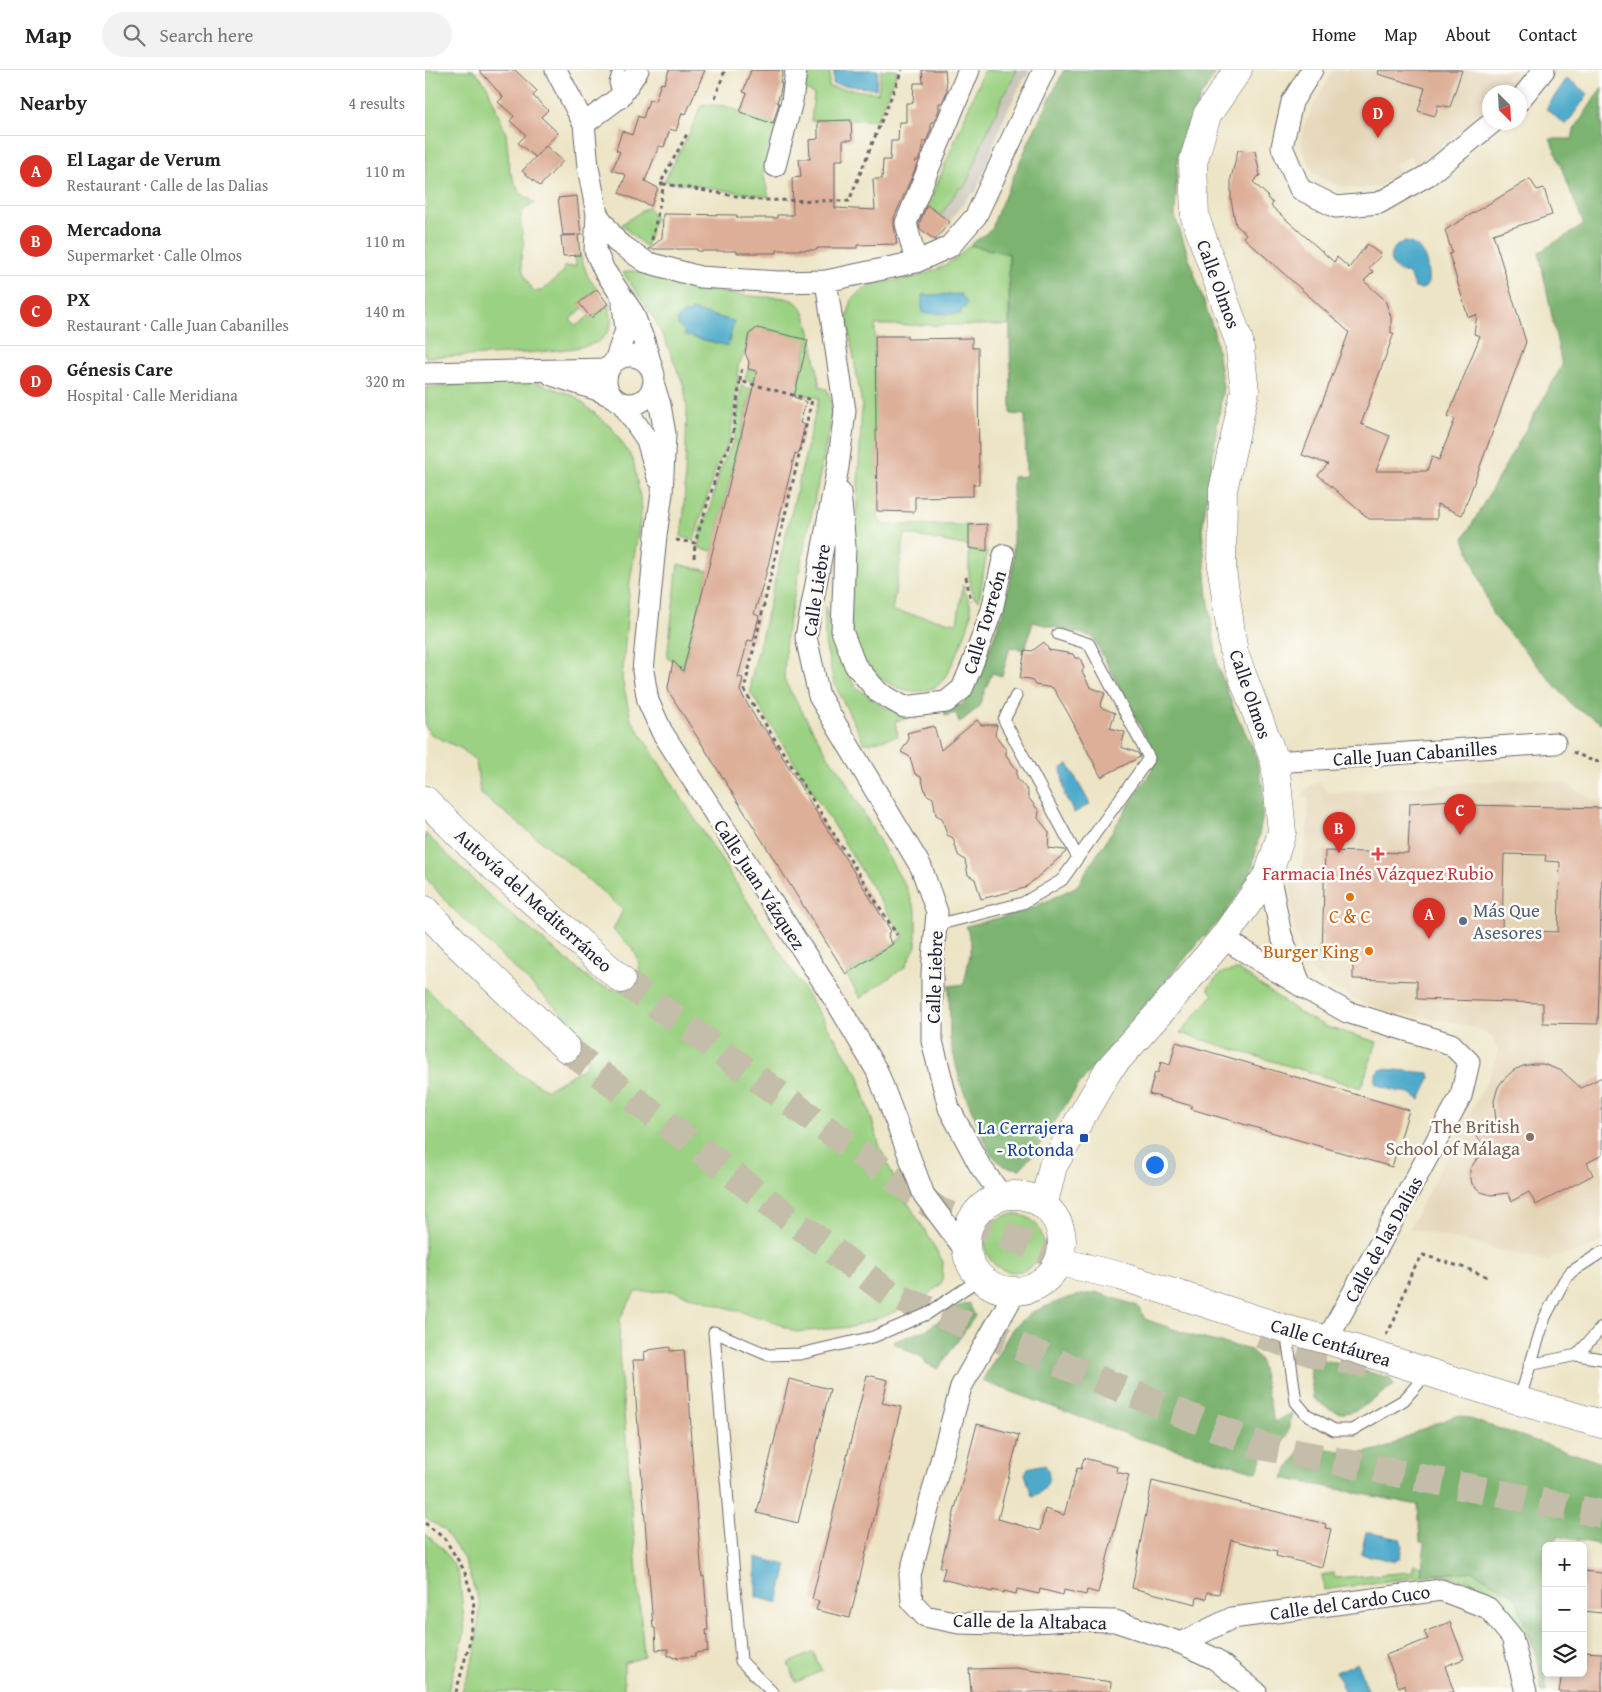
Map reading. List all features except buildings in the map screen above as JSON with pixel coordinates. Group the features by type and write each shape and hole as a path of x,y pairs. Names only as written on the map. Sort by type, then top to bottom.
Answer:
{"main road":[{"name":"Calle Olmos","path":"1044,1204 1053,1166 1109,1069 1223,938 1269,872 1282,832 1275,762 1234,653 1222,570 1223,490 1245,391 1239,341 1195,217 1193,163 1207,115 1238,70"},
{"name":"Autovía del Mediterráneo","path":"425,800 477,852 621,979"},
{"path":"425,910 453,941 566,1048"},
{"path":"1024,1194 1044,1204 1062,1230 1060,1262 1042,1284 1015,1292 997,1289 981,1278 971,1266 966,1251 968,1227 981,1207 1002,1196 1024,1194"},
{"name":"Calle Centáurea","path":"1060,1262 1120,1276 1286,1329 1602,1424"}],"street":[{"path":"556,70 585,124 588,167 597,214 595,250 603,270 633,313 644,340 654,380"},
{"path":"585,124 620,97 638,70"},
{"path":"775,166 792,101 796,70"},
{"path":"916,262 906,223 969,70"},
{"path":"597,214 617,242 646,262 700,276 779,282 826,281 916,262 949,247 976,216 1044,70"},
{"path":"1312,70 1292,102 1282,147 1301,189 1335,207 1379,203 1428,175 1483,130"},
{"path":"1527,91 1544,70"},
{"name":"Calle Liebre","path":"826,281 845,411 838,467 806,637 819,696 921,867 937,912 932,972 932,1041 949,1108 980,1166 1002,1196"},
{"path":"617,400 607,383 626,330 621,297"},
{"path":"425,373 535,370 612,365 623,357 639,358 645,361 651,367 654,380 645,399 630,404 617,400 598,390 535,370"},
{"name":"Calle Juan Vázquez","path":"654,380 665,434 662,493 656,535 643,671 648,701 662,732 840,1008 877,1071 924,1195 966,1251"},
{"name":"Calle Juan Vázquez","path":"617,400 647,440 662,493"},
{"name":"Calle Torreón","path":"838,467 845,547 842,631 855,666 878,692 904,707 947,702 962,689 973,665 992,610 1003,555"},
{"name":"Calle Juan Cabanilles","path":"1275,762 1555,743"},
{"path":"1269,872 1281,935 1301,986"},
{"name":"Calle de las Dalias","path":"1223,938 1347,1012 1451,1044 1469,1062 1461,1096 1327,1340"},
{"name":"Calle de la Altabaca","path":"1015,1292 961,1387 910,1575 912,1602 925,1616 959,1623 1002,1624 1068,1620 1115,1621 1181,1643 1215,1659 1256,1692"},
{"name":"Calle del Cardo Cuco","path":"1181,1643 1232,1618 1441,1590 1488,1608 1512,1637 1526,1692"}],"lane":[{"path":"619,70 615,82 620,97"},
{"path":"936,925 1023,903 1062,880 1149,758 1089,644 1058,634"},
{"path":"1016,696 1004,720 1079,858"},
{"path":"1519,1400 1545,1318 1564,1281 1571,1272 1602,1252"},
{"path":"772,1692 741,1661 714,1332 768,1355 800,1354 873,1336 927,1314 981,1278"},
{"path":"1577,1355 1602,1327"},
{"path":"1286,1329 1297,1402 1306,1414 1334,1430 1353,1430 1404,1400 1418,1384 1425,1371"},
{"path":"1529,1366 1577,1355 1602,1359"}],"path":[{"path":"715,98 725,70"},
{"path":"664,184 660,184 687,134"},
{"path":"694,558 695,542 718,470 732,440 743,366"},
{"path":"740,381 811,400 744,690 897,936"},
{"path":"681,541 695,542"},
{"path":"1593,761 1602,762"},
{"path":"1375,1355 1394,1321 1411,1272 1423,1254 1490,1278"},
{"path":"425,1523 445,1539 464,1570 473,1602 469,1645 456,1692"}],"shaded area":[{"path":"1017,70 1030,70 1004,118 976,192 969,196 936,240 919,228 933,209 941,215 959,188"},
{"path":"1333,70 1526,70 1515,85 1482,85 1482,115 1417,165 1411,156 1394,165 1400,176 1375,187 1359,189 1341,186 1314,174 1301,147 1303,128"},
{"path":"1538,778 1545,781 1560,781 1602,805 1602,1241 1581,1252 1552,1256 1551,1262 1409,1228 1491,1073 1498,1050 1492,1037 1484,1031 1453,1022 1394,1013 1357,1000 1326,985 1312,971 1301,949 1293,924 1289,870 1302,866 1306,845 1309,799 1302,796 1306,789 1320,782 1328,793"}],"green space":[{"path":"425,70 474,70 487,86 506,133 510,172 519,192 535,203 525,209 521,218 524,243 521,262 524,274 534,291 542,291 563,273 564,267 576,266 575,255 580,255 588,277 597,289 579,303 583,308 570,319 576,326 589,316 591,318 608,304 611,324 607,333 599,341 568,349 544,352 425,357"},
{"path":"804,70 830,70 829,87 878,93 881,70 898,70 877,120 811,121 814,94 805,90 802,82"},
{"path":"984,70 1017,70 977,155 965,187 959,188 941,215 933,210 919,228"},
{"path":"1064,70 1218,70 1202,94 1178,151 1175,216 1214,332 1223,387 1202,530 1208,597 1218,667 1235,712 1255,752 1263,788 1262,820 1251,875 1223,917 1198,943 1080,1083 1035,1152 1020,1169 1003,1166 990,1153 961,1085 950,1040 949,986 964,984 972,945 966,926 1024,912 1077,886 1158,760 1093,637 1033,622 1025,650 1010,647 1002,676 992,673 978,708 959,723 956,713 945,716 944,711 962,705 984,663 1002,615 1013,566 1013,477 1026,476 1025,415 1011,414 1009,254 970,245 992,229 1030,139"},
{"path":"1602,87 1602,723 1574,707 1493,615 1464,538 1562,366 1539,252 1584,225 1550,139 1572,139 1574,130"},
{"path":"702,104 725,106 779,125 763,172 769,197 664,181 689,134"},
{"path":"648,207 655,217 646,247 622,224"},
{"path":"970,245 1009,253 1009,325 875,325 878,519 885,525 969,525 969,534 980,550 987,551 979,600 973,596 969,576 969,546 905,534 892,611 957,623 963,585 971,611 957,653 942,682 926,690 914,691 902,689 879,677 862,658 853,635 850,605 850,571 852,526 856,525 862,405 847,318 852,299 862,289 870,285 918,276 938,269 955,259"},
{"path":"636,271 699,289 792,300 800,306 807,321 820,387 827,389 832,405 830,427 786,634 784,680 829,758 838,768 905,885 916,911 916,946 905,967 860,998 846,974 903,937 751,693 751,680 819,398 754,383 745,378 748,369 798,382 808,341 757,328 749,334 745,353 738,366 738,382 730,440 716,468 694,540 681,537 684,512 687,407 684,386 665,340 652,315 623,273"},
{"path":"525,378 574,396 612,428 633,459 642,508 630,582 622,679 631,719 858,1074 880,1147 900,1191 943,1262 942,1283 926,1297 888,1315 851,1327 796,1332 775,1322 672,1291 635,1292 620,1318 619,1353 644,1657 624,1663 624,1692 462,1692 475,1654 480,1605 464,1559 444,1530 425,1517 425,987 457,1019 520,1074 547,1090 585,1067 589,1050 581,1032 451,907 425,877 425,833 494,900 596,984 609,988 623,989 639,979 637,956 613,930 623,910 575,868 480,793 476,761 462,749 432,735 425,726 425,388"},
{"path":"741,386 752,389 713,551 699,548 700,534 703,523 709,513 719,472 734,440"},
{"path":"678,564 708,571 683,671 672,660 667,658"},
{"path":"825,606 836,652 855,686 883,707 918,716 895,721 898,736 864,743 834,683 825,643"},
{"path":"1239,970 1300,1013 1327,1027 1377,1042 1361,1088 1180,1033 1213,995 1208,988 1215,979 1224,972"},
{"path":"1008,1214 1020,1214 1035,1222 1043,1237 1043,1249 1035,1264 1020,1272 1008,1272 993,1264 985,1249 985,1237 993,1222"},
{"path":"1096,1292 1138,1306 1145,1319 1196,1337 1251,1350 1260,1360 1274,1422 1292,1413 1287,1435 1279,1445 1269,1442 1257,1472 1140,1439 982,1381 1013,1328 1032,1312 1067,1298"},
{"path":"969,1303 975,1316 938,1369 925,1363 925,1359 892,1342 928,1329 956,1307"},
{"path":"1314,1357 1390,1378 1394,1385 1354,1411 1347,1413 1337,1412 1313,1398 1309,1362"},
{"path":"1458,1415 1602,1463 1602,1545 1557,1536 1556,1542 1542,1542 1542,1677 1546,1677 1546,1692 1541,1692 1539,1665 1516,1597 1473,1571 1421,1576 1425,1543 1420,1542 1418,1505 1282,1478 1304,1445 1357,1454 1386,1448 1420,1430"},
{"path":"425,1534 441,1547 456,1568 460,1582 465,1631 448,1692 425,1692"},
{"path":"1414,1564 1422,1566 1421,1576 1324,1590 1322,1575 1333,1573 1335,1578 1412,1572"},
{"path":"1473,1571 1516,1597 1531,1640 1505,1608 1482,1588 1464,1580 1435,1575"},
{"path":"813,1652 822,1671 796,1682 788,1664"}],"water":[{"path":"834,70 878,70 876,89 833,84"},
{"path":"1567,78 1588,94 1566,125 1546,109"},
{"path":"1405,242 1417,247 1424,257 1428,270 1428,283 1423,289 1415,288 1409,274 1397,270 1391,263 1390,259 1394,248"},
{"path":"961,294 961,297 967,303 965,308 961,310 961,314 922,313 922,295"},
{"path":"691,310 734,321 728,346 684,335 685,332 678,325 678,318 683,313 690,313"},
{"path":"1068,764 1090,804 1074,813 1065,796 1061,769"},
{"path":"1384,1069 1429,1073 1430,1078 1420,1100 1410,1093 1377,1085 1375,1075 1378,1071"},
{"path":"1045,1465 1048,1470 1049,1479 1041,1492 1032,1496 1025,1474 1028,1468"},
{"path":"1366,1532 1400,1539 1402,1545 1400,1558 1394,1561 1361,1554"},
{"path":"756,1557 787,1565 778,1603 756,1597"},
{"path":"1357,1663 1369,1692 1344,1692 1336,1672"}],"tunnel":[{"path":"621,979 939,1211 1085,1266"},
{"path":"566,1048 890,1294 1261,1446 1602,1514"},
{"path":"1260,1334 1315,1354 1382,1367"}],"place":[{"name":"Génesis Care","path":"1378,138"},
{"name":"PX","path":"1460,835"},
{"name":"Mercadona","path":"1339,853"},
{"name":"Farmacia Inés Vázquez Rubio","path":"1378,854"},
{"name":"C & C","path":"1350,897"},
{"name":"Más Que Asesores","path":"1463,921"},
{"name":"El Lagar de Verum","path":"1429,939"},
{"name":"Burger King","path":"1369,951"},
{"name":"The British School of Málaga","path":"1530,1137"},
{"name":"La Cerrajera - Rotonda","path":"1084,1138"}]}
